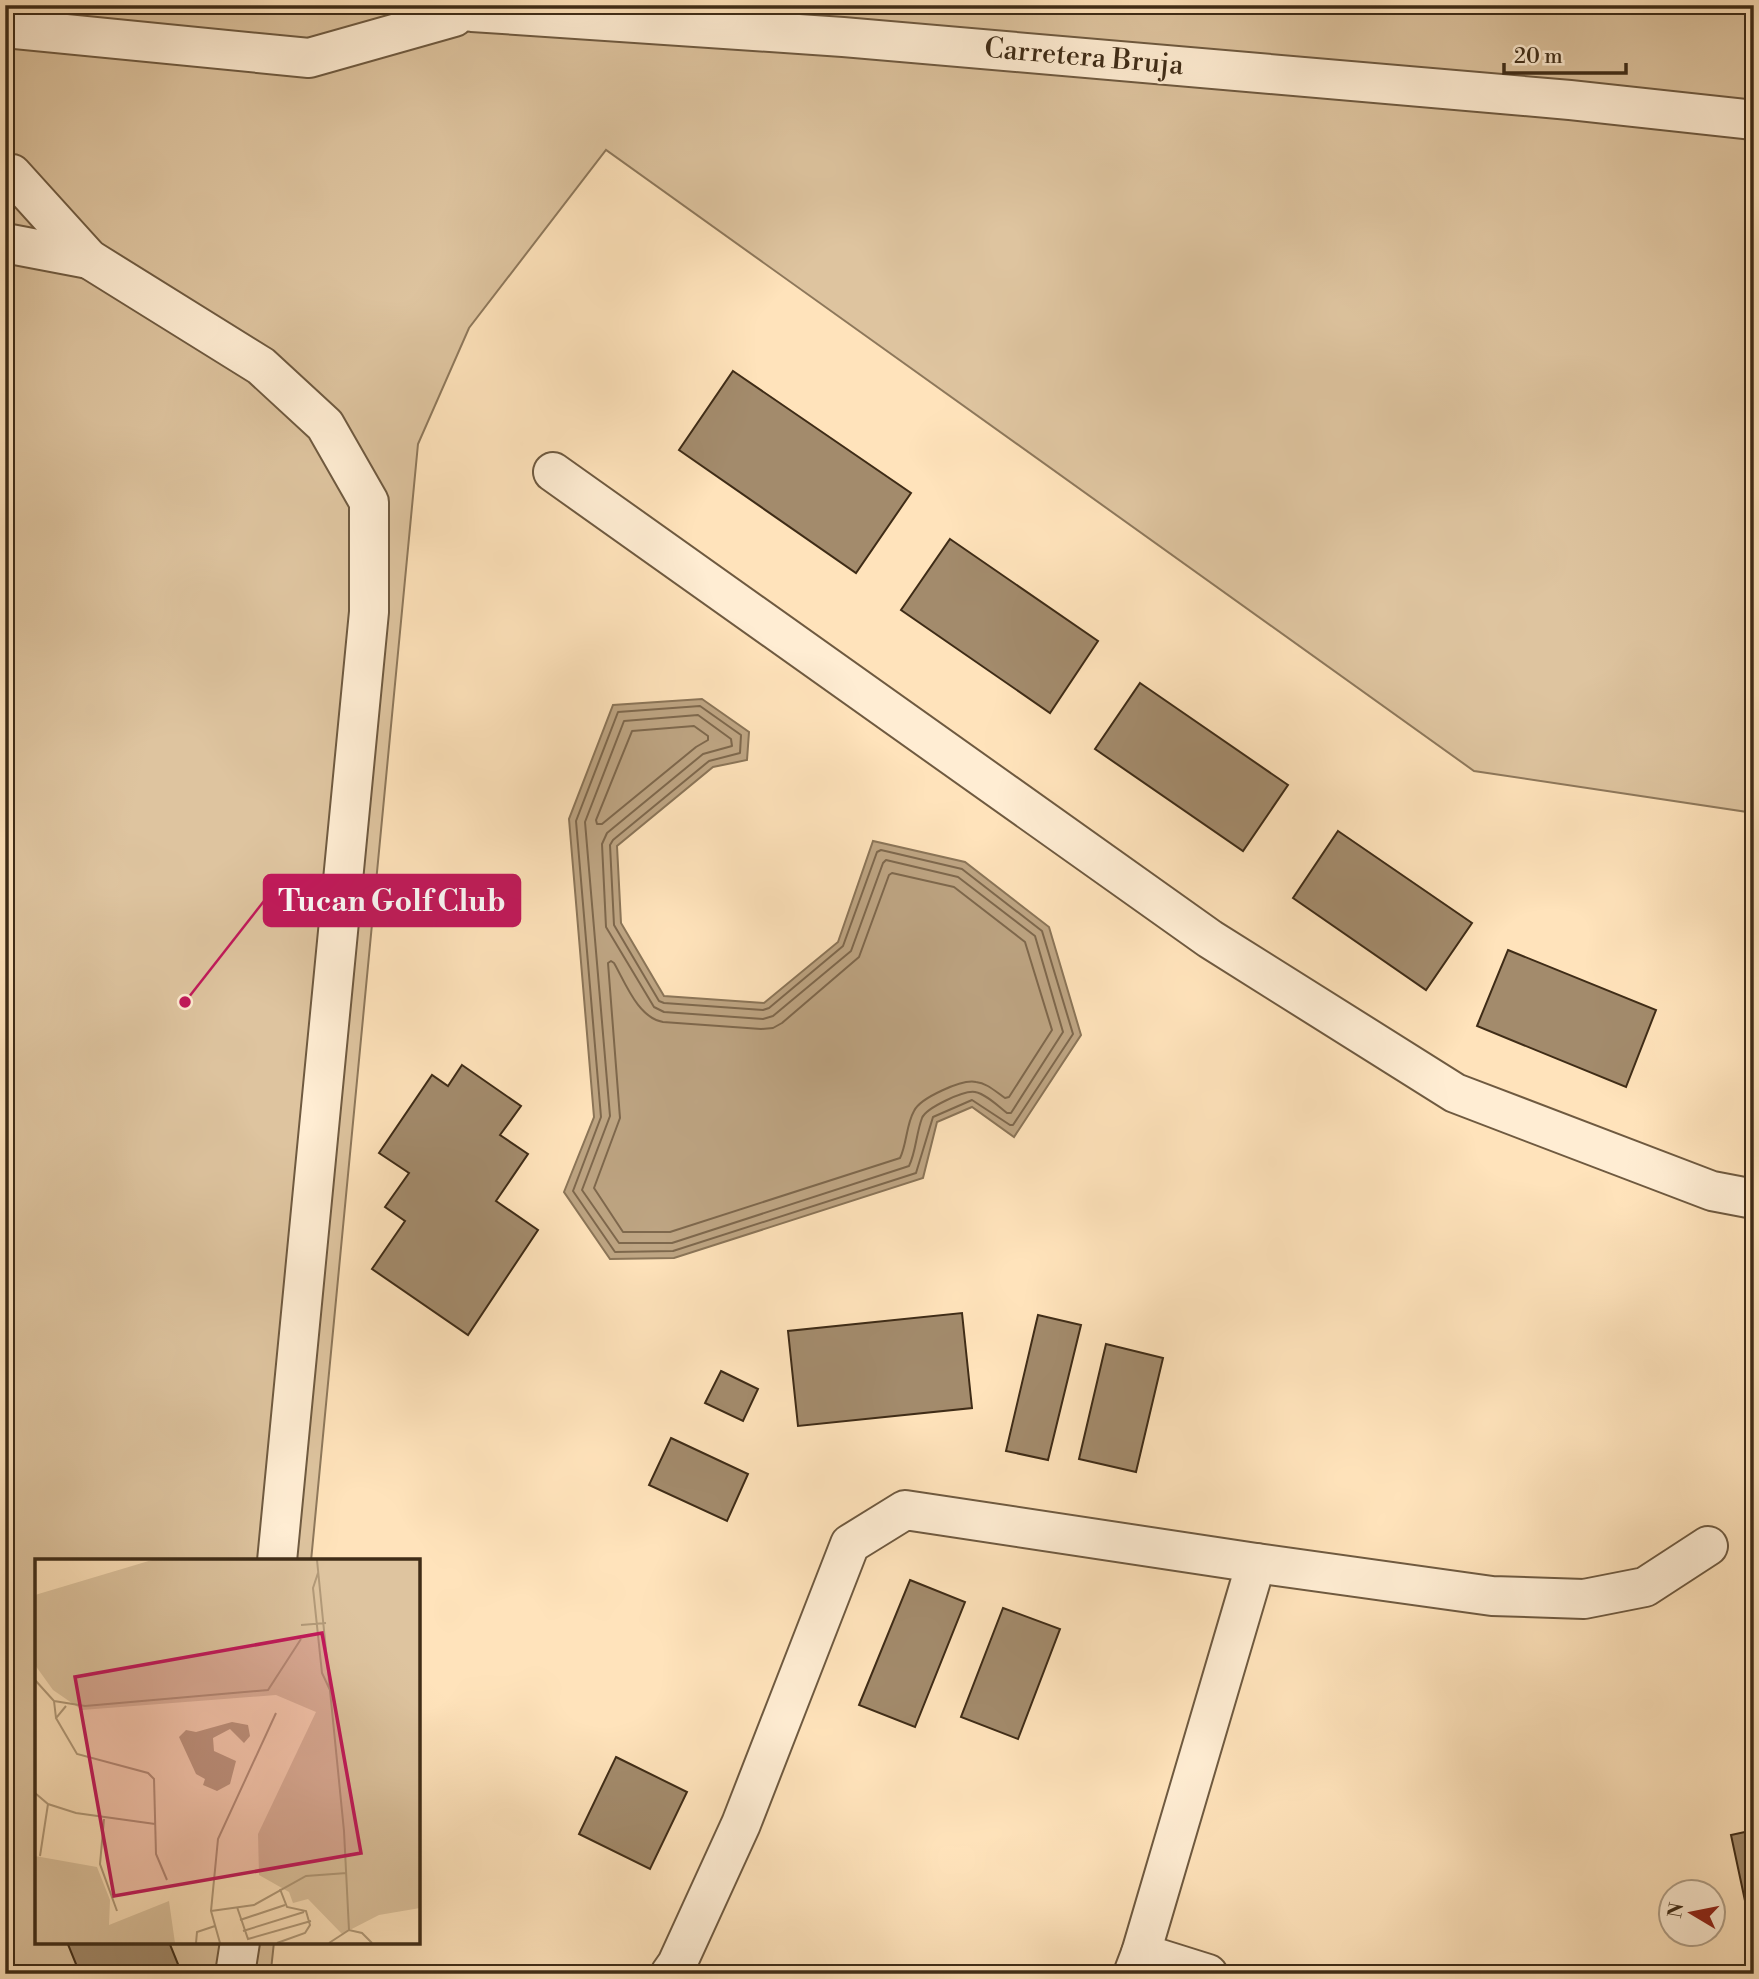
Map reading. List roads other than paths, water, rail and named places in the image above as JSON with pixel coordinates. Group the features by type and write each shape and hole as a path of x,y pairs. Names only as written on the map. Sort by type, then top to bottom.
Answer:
{"street":[{"path":"5,15 7,5"},
{"name":"Carretera Bruja","path":"413,5 472,12 843,37 1570,100 1754,120"},
{"path":"5,28 309,58 472,12"},
{"path":"5,232 16,211 9,169"},
{"path":"9,169 89,259 261,366 325,425 369,502 369,612 277,1559"},
{"path":"5,243 89,259"},
{"path":"553,472 1210,939 1455,1093 1712,1191 1754,1199"},
{"path":"670,1974 741,1824 850,1544 905,1510 1492,1596 1584,1600 1645,1587 1708,1546"},
{"path":"1208,1974 1137,1964 1256,1563"},
{"path":"234,1974 240,1944"}],"water":[{"path":"702,699 749,732 747,760 713,767 617,846 621,923 664,996 764,1003 838,942 873,841 965,862 1049,927 1081,1035 1014,1137 972,1107 937,1122 923,1178 674,1258 610,1259 564,1192 594,1117 569,819 613,705"}],"place":[{"name":"Tucan Golf Club","path":"185,1002"}]}
